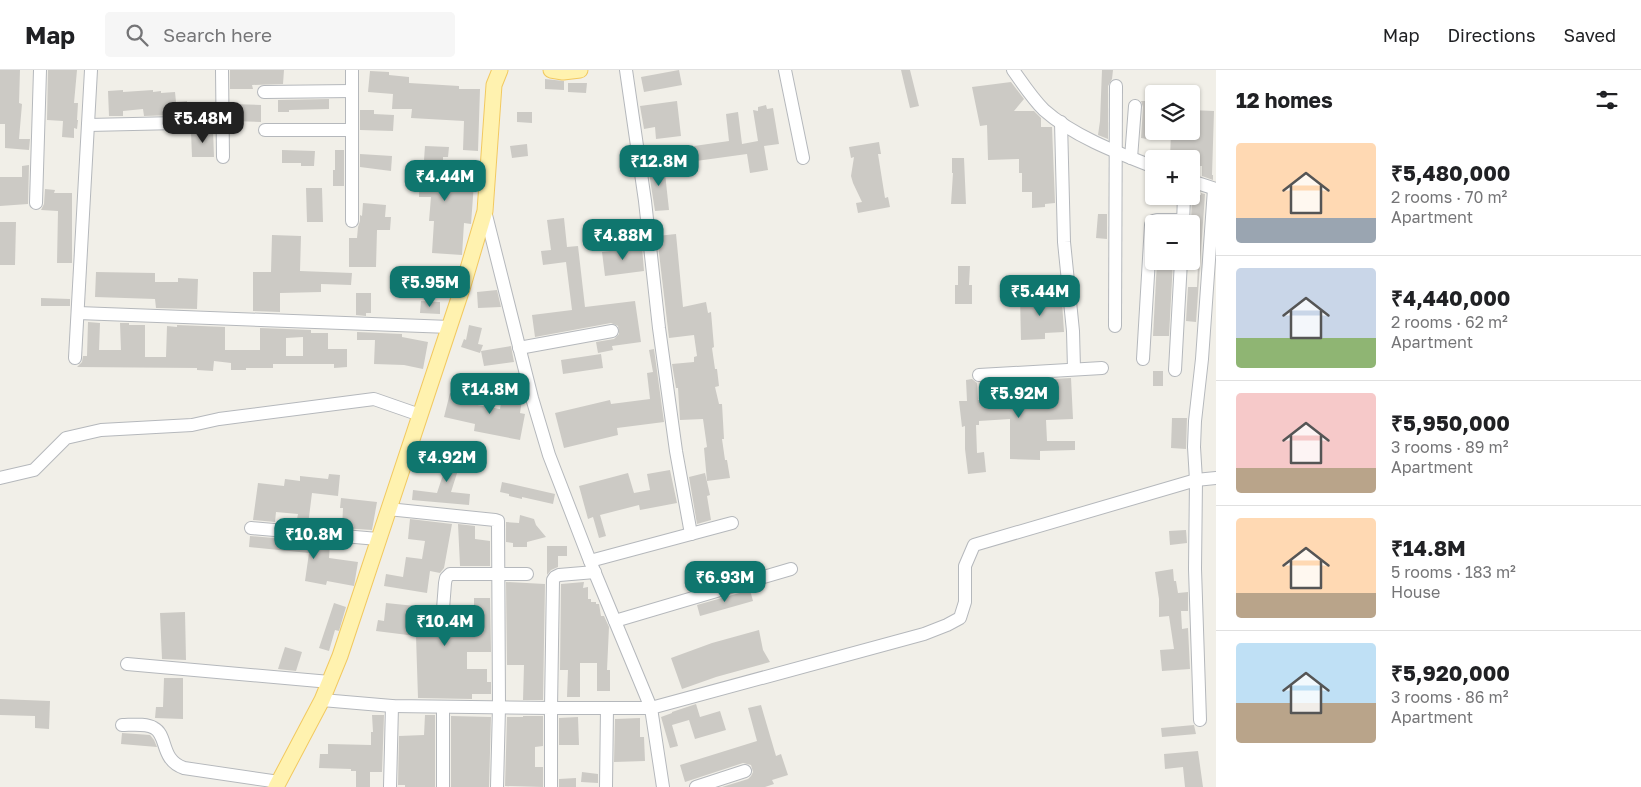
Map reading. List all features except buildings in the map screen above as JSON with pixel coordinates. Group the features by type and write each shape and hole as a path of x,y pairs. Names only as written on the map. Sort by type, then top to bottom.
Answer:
{"main road":[{"path":"277,784 330,682 350,628 450,327 484,211 494,85 500,70"},
{"path":"550,70 563,72 580,70"}],"street":[{"path":"36,204 40,70"},
{"path":"75,358 91,70"},
{"path":"222,70 223,157"},
{"path":"352,70 352,221"},
{"path":"626,70 645,201 659,328 676,451 691,534"},
{"path":"785,70 803,158"},
{"path":"1013,70 1044,109 1061,122 1089,139 1145,163"},
{"path":"1115,326 1116,86"},
{"path":"264,92 352,91"},
{"path":"1131,158 1135,106"},
{"path":"88,125 223,122"},
{"path":"1061,122 1064,242 1073,331 1074,369"},
{"path":"265,130 352,130"},
{"path":"1200,184 1215,189 1194,447 1196,480 1195,569 1200,720"},
{"path":"484,211 532,398 549,455 592,566 651,708 663,787"},
{"path":"1143,359 1148,270"},
{"path":"1175,370 1181,270"},
{"path":"78,313 450,327"},
{"path":"519,348 612,331"},
{"path":"979,375 1102,368"},
{"path":"0,478 34,470 66,438 101,430 192,425 219,418 374,400 420,415"},
{"path":"322,700 392,706 651,708 924,634 948,625 960,618 965,602 964,566 974,545 1196,480 1216,478"},
{"path":"388,509 495,520 498,522 499,707 497,787"},
{"path":"551,787 553,580 555,577 732,523"},
{"path":"251,528 378,539"},
{"path":"615,620 791,569"},
{"path":"442,622 445,583 446,578 450,574 527,574"},
{"path":"127,664 330,682"},
{"path":"390,787 392,706"},
{"path":"443,707 444,787"},
{"path":"606,708 606,787"},
{"path":"122,725 154,727 158,731 171,761 175,765 277,784"},
{"path":"696,787 745,771"}]}
